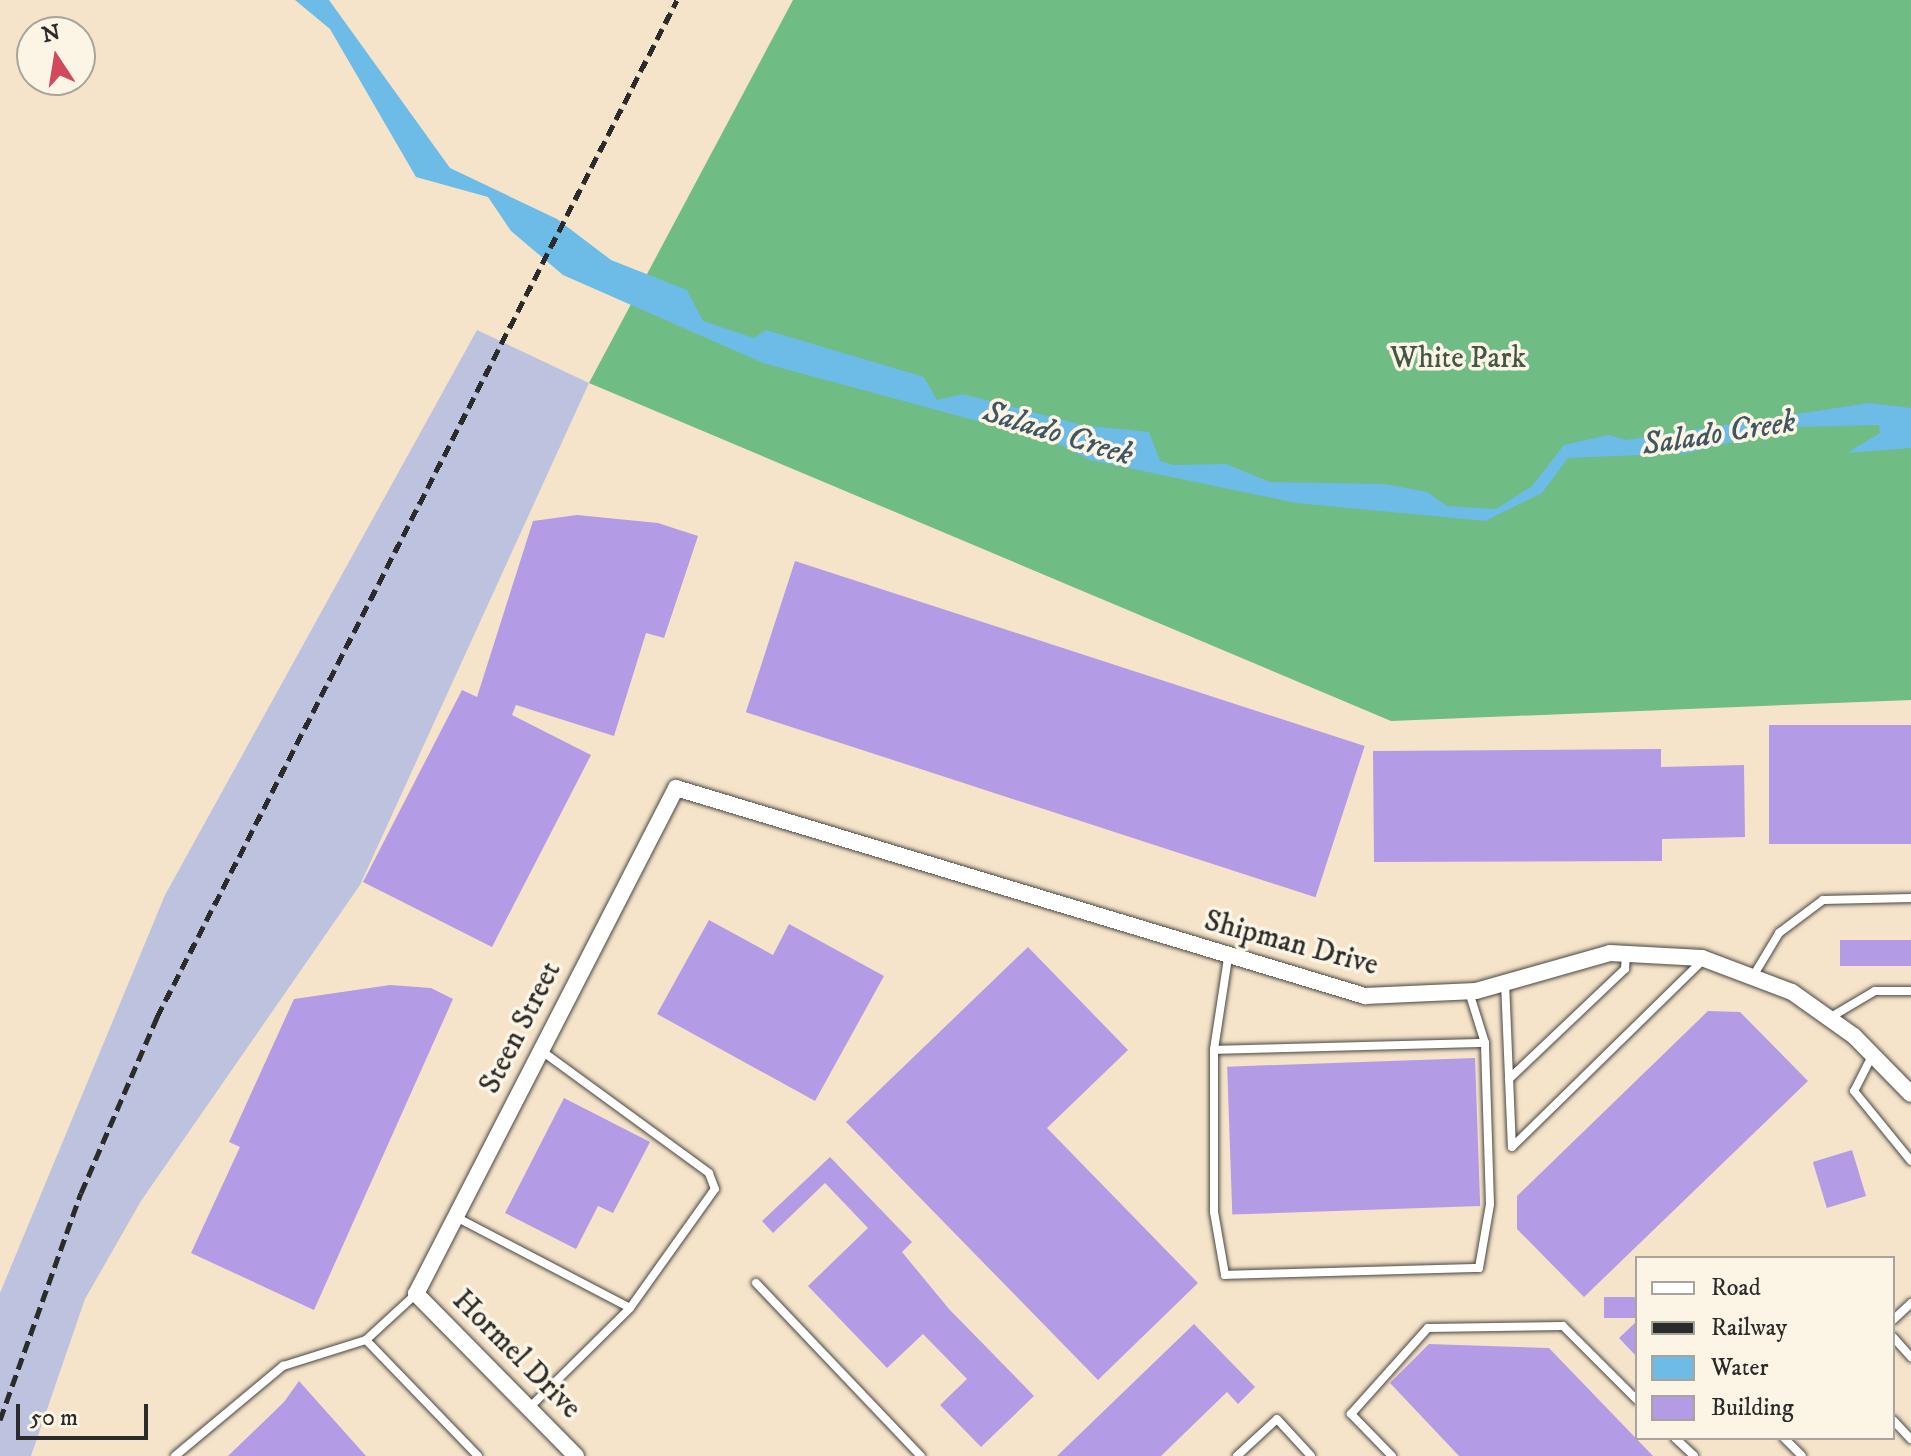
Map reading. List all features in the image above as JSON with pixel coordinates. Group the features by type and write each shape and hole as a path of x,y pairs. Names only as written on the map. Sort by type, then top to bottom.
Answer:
{"street":[{"name":"Shipman Drive","path":"676,788 1228,958 1365,996 1469,992 1626,953 1704,958 1755,973 1831,1017 1911,1094"},
{"name":"Steen Street","path":"416,1294 676,788"},
{"name":"Hormel Drive","path":"416,1294 576,1456"}],"lane":[{"path":"1755,973 1779,933 1823,900 1911,898"},
{"path":"1509,1079 1625,969 1626,953"},
{"path":"1228,958 1214,1050 1214,1212 1225,1275 1479,1268 1490,1204 1485,1043 1469,992"},
{"path":"1505,982 1512,1147 1704,958"},
{"path":"1831,1017 1875,991 1911,991"},
{"path":"1214,1050 1485,1043"},
{"path":"529,1408 630,1308 715,1189 715,1179 541,1050"},
{"path":"1873,1055 1854,1091 1911,1161"},
{"path":"456,1217 630,1308"},
{"path":"756,1283 921,1456"},
{"path":"175,1456 283,1366 366,1340 416,1294"},
{"path":"1895,1318 1911,1303"},
{"path":"1392,1456 1351,1414 1428,1328 1563,1326 1635,1398"},
{"path":"1895,1339 1911,1357"},
{"path":"366,1340 478,1456"},
{"path":"1237,1456 1277,1419 1311,1456"},
{"path":"1895,1422 1911,1439"},
{"path":"1677,1440 1694,1456"},
{"path":"1786,1440 1802,1456"}],"shaded area":[{"path":"477,330 589,383 360,885 141,1201 85,1299 31,1456 0,1456 0,1293 165,895"}],"green space":[{"name":"White Park","path":"793,0 1911,0 1911,700 1391,721 589,383"}],"water":[{"name":"Salado Creek","path":"295,0 329,0 450,168 557,219 611,260 687,290 703,321 754,338 766,330 924,377 937,400 963,394 1082,425 1149,432 1160,461 1173,465 1226,464 1270,482 1385,484 1427,492 1447,506 1496,509 1532,486 1564,445 1608,435 1626,440 1869,403 1911,408 1911,448 1847,453 1880,433 1879,425 1794,427 1687,453 1568,458 1542,493 1485,521 1296,503 1090,460 1055,442 763,363 563,275 511,231 488,197 416,177 330,29"}],"building":[{"path":"577,515 658,523 698,536 664,638 646,633 614,736 516,705 512,715 591,755 492,947 363,882 462,690 477,697 533,521"},
{"path":"795,561 1365,746 1316,897 746,712"},
{"path":"1769,725 1911,725 1911,844 1769,844"},
{"path":"1661,749 1661,767 1744,765 1745,837 1662,839 1662,861 1374,862 1373,751"},
{"path":"709,920 773,955 789,924 884,976 815,1101 657,1014"},
{"path":"1840,940 1911,940 1911,966 1840,966"},
{"path":"1028,947 1128,1050 1047,1128 1198,1283 1098,1380 846,1122"},
{"path":"390,985 431,988 453,999 314,1310 191,1253 240,1147 229,1142 294,999"},
{"path":"1708,1011 1740,1012 1808,1081 1584,1297 1517,1229 1517,1196"},
{"path":"1475,1058 1480,1206 1232,1215 1227,1067"},
{"path":"564,1098 650,1142 613,1213 598,1206 576,1249 505,1213"},
{"path":"1852,1150 1866,1196 1827,1208 1813,1162"},
{"path":"830,1157 912,1242 902,1252 949,1309 1034,1396 981,1447 940,1405 967,1379 923,1334 887,1368 808,1286 868,1228 825,1183 773,1233 762,1221"},
{"path":"1604,1297 1635,1297 1635,1318 1604,1318"},
{"path":"1635,1323 1635,1355 1619,1338"},
{"path":"1194,1324 1255,1387 1238,1404 1227,1392 1161,1456 1057,1456"},
{"path":"1429,1344 1549,1348 1653,1456 1459,1456 1390,1383"},
{"path":"299,1381 366,1456 228,1456 284,1402"}],"railway":[{"path":"0,1420 81,1193 157,1017 677,0"}]}
